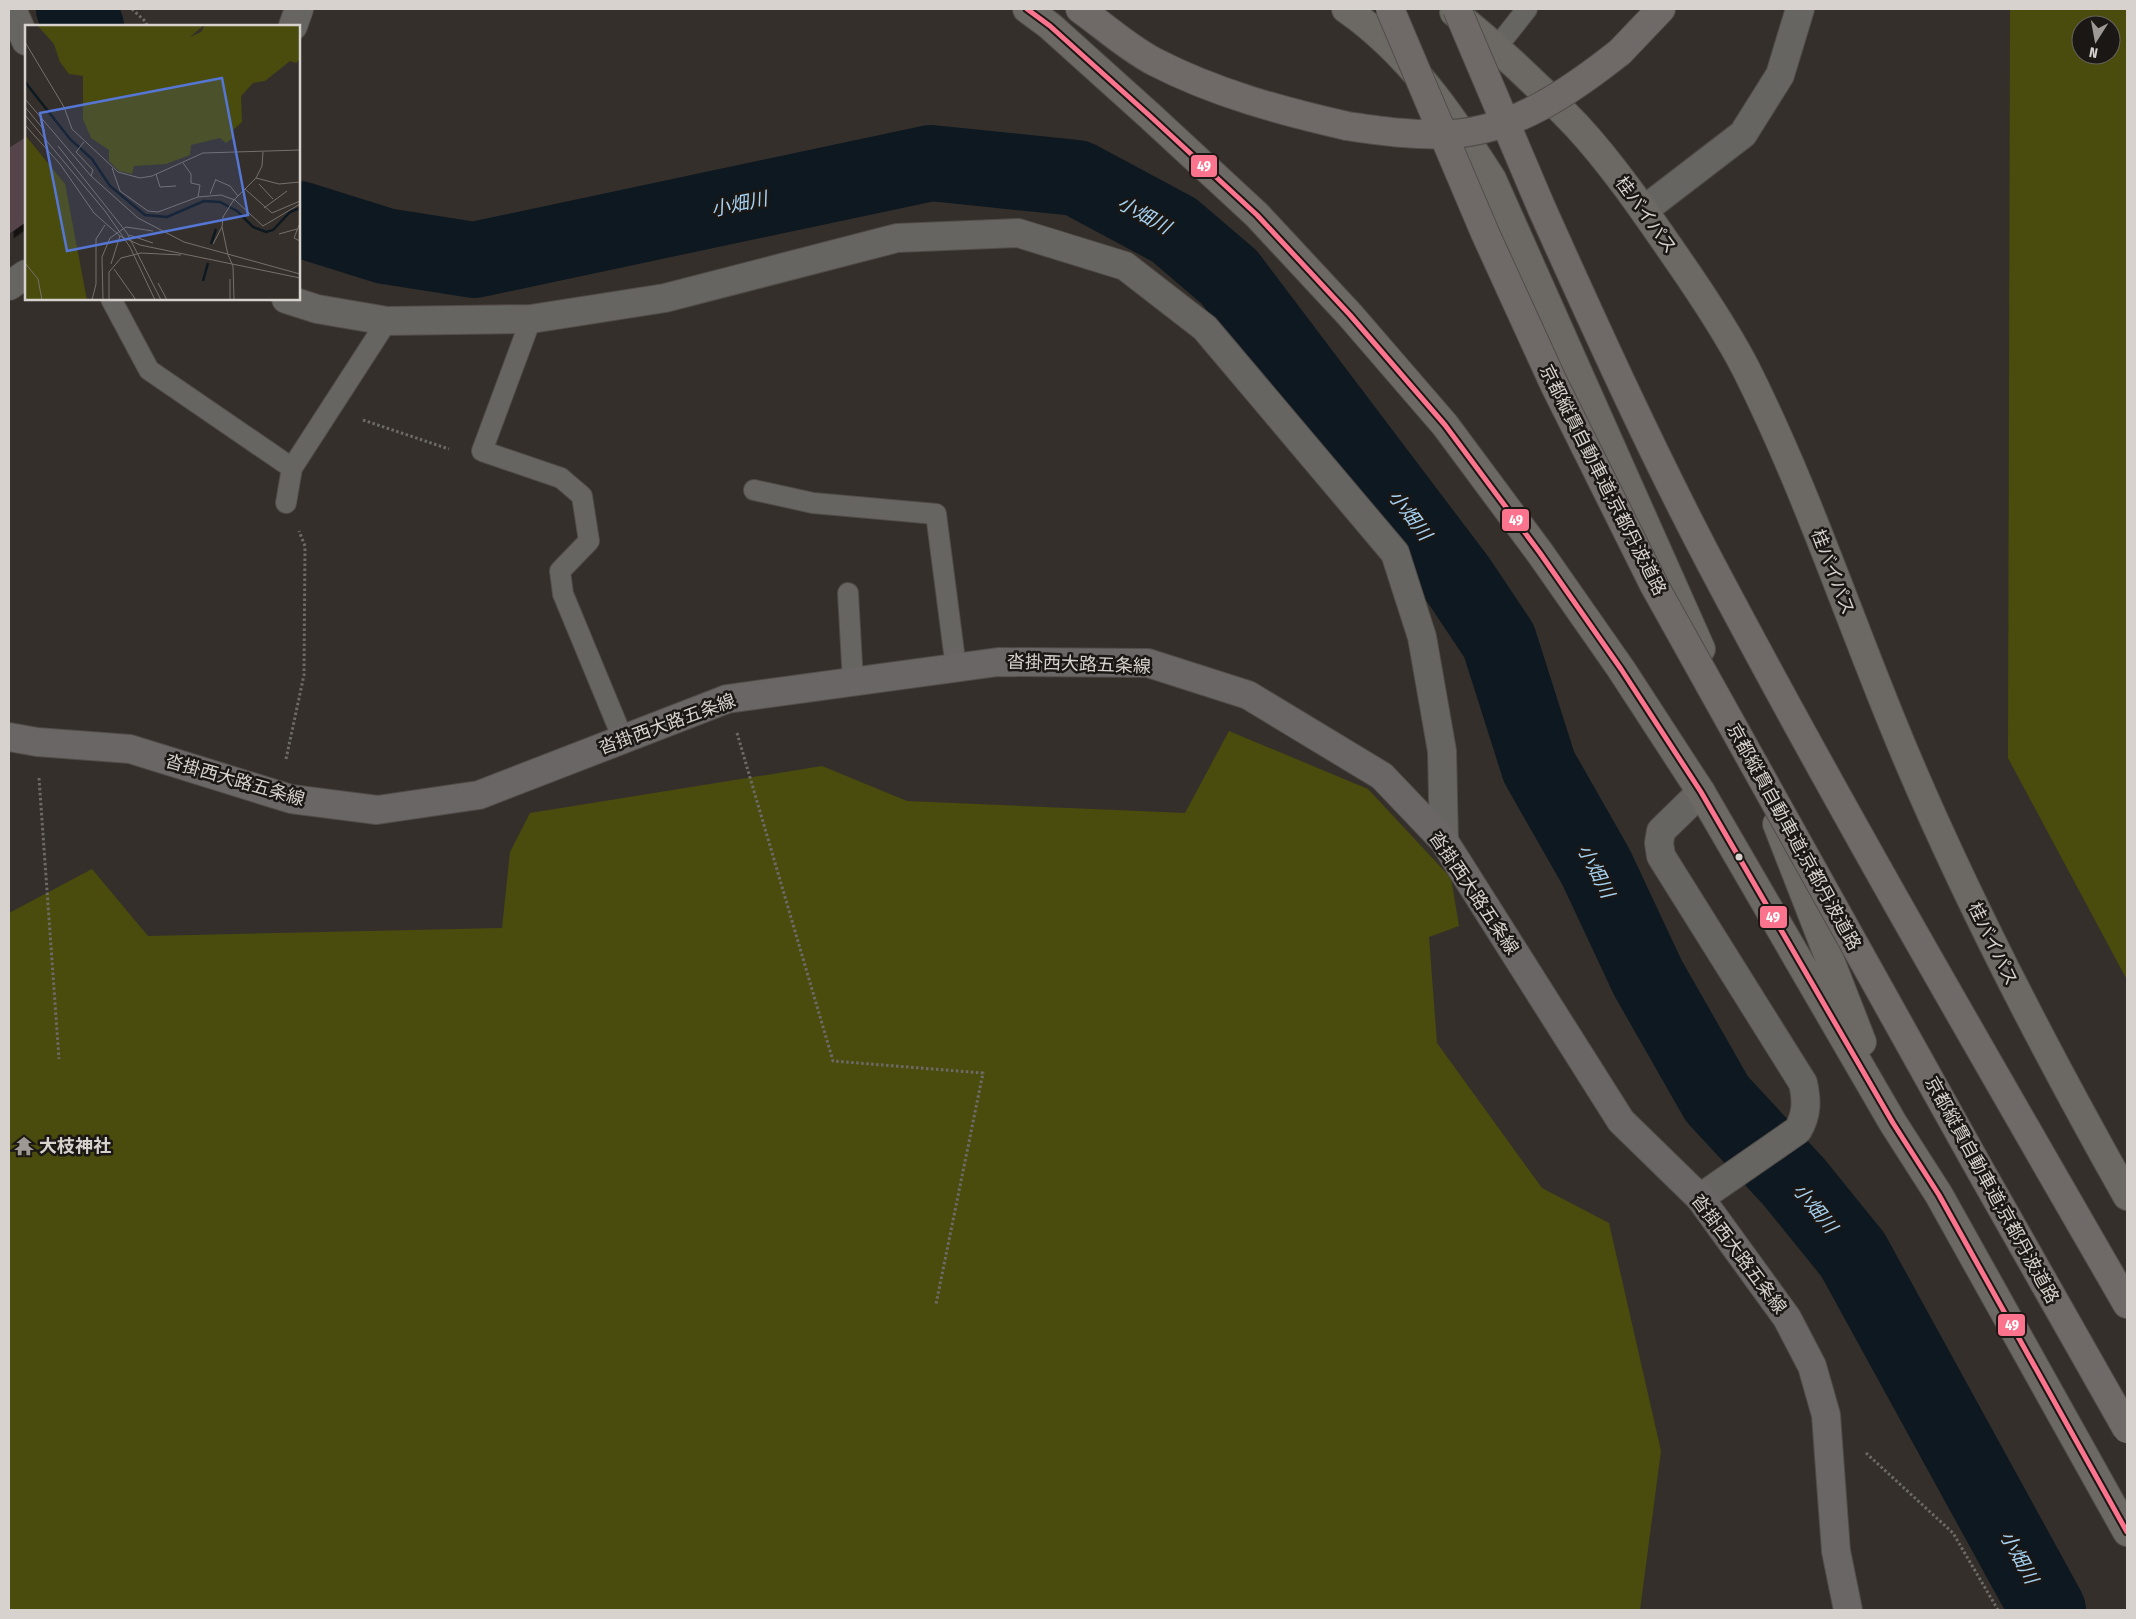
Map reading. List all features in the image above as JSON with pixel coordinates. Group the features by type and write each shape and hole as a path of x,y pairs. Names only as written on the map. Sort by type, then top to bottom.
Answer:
{"highway":[{"path":"1027,9 1093,65 1257,215 1350,314 1445,425 1540,553 1621,669 1700,792 1893,1123 1948,1212 2127,1532"},
{"path":"1080,9 1162,65 1211,86 1279,111 1347,126 1406,135 1452,134 1492,126 1537,108 1583,81 1620,52 1661,9"},
{"path":"1346,9 1399,55 1454,119 1492,179 1763,788 1893,1123"},
{"name":"京都縦貫自動車道;京都丹波道路","path":"1390,9 1485,233 1554,384 1654,585 1979,1168 2127,1429"},
{"name":"桂バイパス","path":"1450,9 1497,47 1578,127 1644,210 1696,285 1744,366 1786,454 1871,671 1958,875 2022,1004 2127,1196"},
{"path":"1457,9 1542,209 1614,371 1710,563 1836,792 2127,1304"}],"main road":[{"name":"沓掛西大路五条線","path":"9,737 37,742 130,749 291,799 377,810 479,795 727,699 998,662 1148,663 1248,695 1382,776 1444,841 1621,1122 1700,1198 1787,1318 1812,1366 1826,1415 1836,1552 1848,1610"}],"street":[{"path":"12,9 25,38"},
{"path":"293,25 299,9"},
{"path":"1644,210 1743,134 1780,75 1800,9"},
{"path":"289,300 317,309 387,321 531,319 665,298 897,238 1018,233 1125,266 1204,328 1395,553 1422,637 1442,751 1444,841"},
{"path":"9,286 25,275"},
{"path":"1700,792 1661,831 1659,843 1661,856 1803,1083 1807,1101 1804,1119 1798,1130 1700,1198"}],"lane":[{"path":"1497,47 1527,9"},
{"path":"112,300 149,370 292,468"},
{"path":"531,319 482,451 560,478 582,496 590,541 560,571 563,594 624,739"},
{"path":"286,503 292,468 387,321"},
{"path":"754,490 813,503 936,514 956,668"},
{"path":"848,593 853,682"}],"path":[{"path":"132,9 147,25"},
{"path":"330,408 454,450 482,451"},
{"path":"279,795 304,675 306,546 286,503"},
{"path":"727,699 833,1061 983,1073 936,1304"},
{"path":"37,742 59,1059"},
{"path":"1826,1415 1953,1533 1998,1610"}],"shaded area":[{"path":"2010,9 2127,9 2127,980 2008,758"},
{"path":"1229,731 1368,789 1451,878 1459,926 1429,937 1437,1043 1542,1188 1609,1223 1661,1451 1640,1610 9,1610 9,913 92,869 148,936 502,928 510,852 530,813 822,766 907,801 1185,813"}],"building":[{"path":"25,138 25,223 9,234 9,148"}],"waterway":[{"name":"小畑川","path":"74,9 85,25"},
{"name":"小畑川","path":"300,219 385,246 474,260 931,163 1077,178 1174,230 1229,277 1459,581 1499,641 1539,767 1596,867 1648,978 1717,1099 1794,1182 1853,1255 2048,1610"}],"transit line":[{"name":"49","path":"1027,9 1050,26 1257,215 1350,315 1445,425 1540,553 1621,669 1701,792 1893,1123 1939,1195 2127,1532"}],"place":[{"name":"大枝神社","path":"24,1146"}]}
